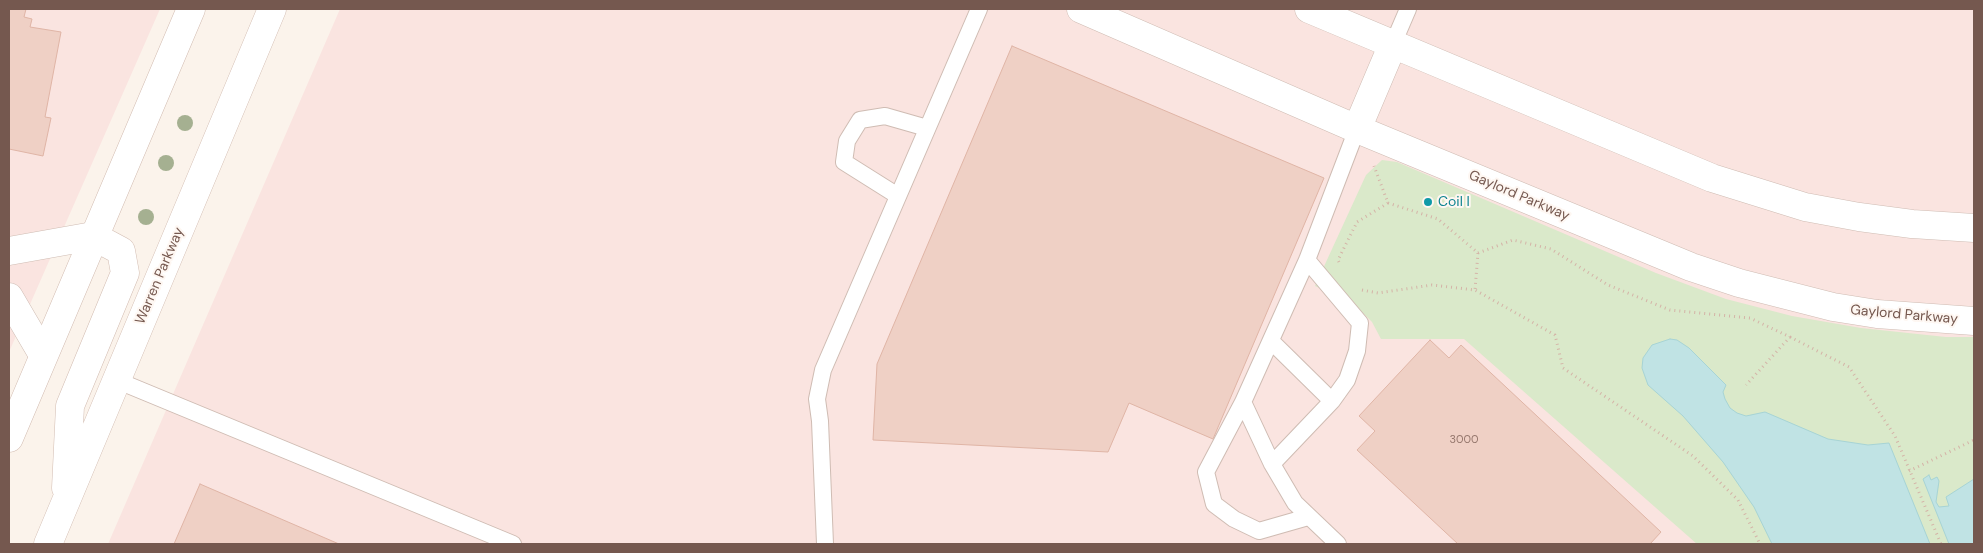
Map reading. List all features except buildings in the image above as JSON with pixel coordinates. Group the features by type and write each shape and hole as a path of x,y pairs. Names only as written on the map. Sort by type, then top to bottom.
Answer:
{"street":[{"path":"9,438 93,236 191,9"},
{"name":"Warren Parkway","path":"48,544 272,9"},
{"name":"Gaylord Parkway","path":"1081,9 1357,129 1683,264 1739,283 1833,307 1877,314 1974,320"},
{"path":"1309,9 1712,178 1805,206 1859,217 1912,224 1974,228"},
{"path":"1357,129 1393,44"},
{"path":"9,251 93,236 122,251 125,274 70,406 66,441 65,502"},
{"path":"9,297 43,355"}],"lane":[{"path":"825,544 820,421 817,399 823,370 979,9"},
{"path":"1393,44 1408,9"},
{"path":"898,196 844,162 847,141 860,120 885,116 927,128"},
{"path":"1308,517 1259,531 1234,520 1214,504 1206,472 1243,402 1308,260 1357,129"},
{"path":"1272,464 1332,401 1347,380 1357,351 1360,323 1308,260"},
{"path":"1271,340 1332,401"},
{"path":"116,380 513,544"},
{"path":"1243,402 1272,464 1295,503 1338,544"}],"path":[{"path":"1374,165 1388,203"},
{"path":"1342,269 1338,260 1356,222 1388,203 1438,219 1478,253"},
{"path":"1478,253 1513,240 1551,249 1608,285 1670,310 1750,318 1849,367 1895,436 1941,544"},
{"path":"1475,290 1478,253"},
{"path":"1355,289 1378,294 1432,286 1475,290 1555,335 1563,368 1693,456 1738,500 1760,544"},
{"path":"1746,385 1790,337"},
{"path":"1909,471 1974,440"}],"shaded area":[{"path":"9,9 160,9 9,352"},
{"path":"340,9 1974,9 1974,544 108,544"}],"green space":[{"path":"1382,160 1397,162 1656,273 1726,299 1792,316 1861,328 1946,337 1974,337 1974,544 1697,544 1464,339 1381,339 1372,322 1353,303 1315,286 1366,175"}],"water":[{"path":"1670,339 1677,340 1689,348 1726,385 1723,392 1725,399 1730,408 1737,413 1746,416 1765,412 1828,439 1868,445 1889,443 1930,544 1772,544 1754,507 1723,462 1683,416 1648,385 1642,368 1643,358 1652,345"},
{"path":"1929,475 1931,480 1937,477 1939,481 1936,502 1939,507 1949,506 1946,497 1974,479 1974,544 1949,544 1923,479"}],"place":[{"name":"Coil I","path":"1428,202"}]}
